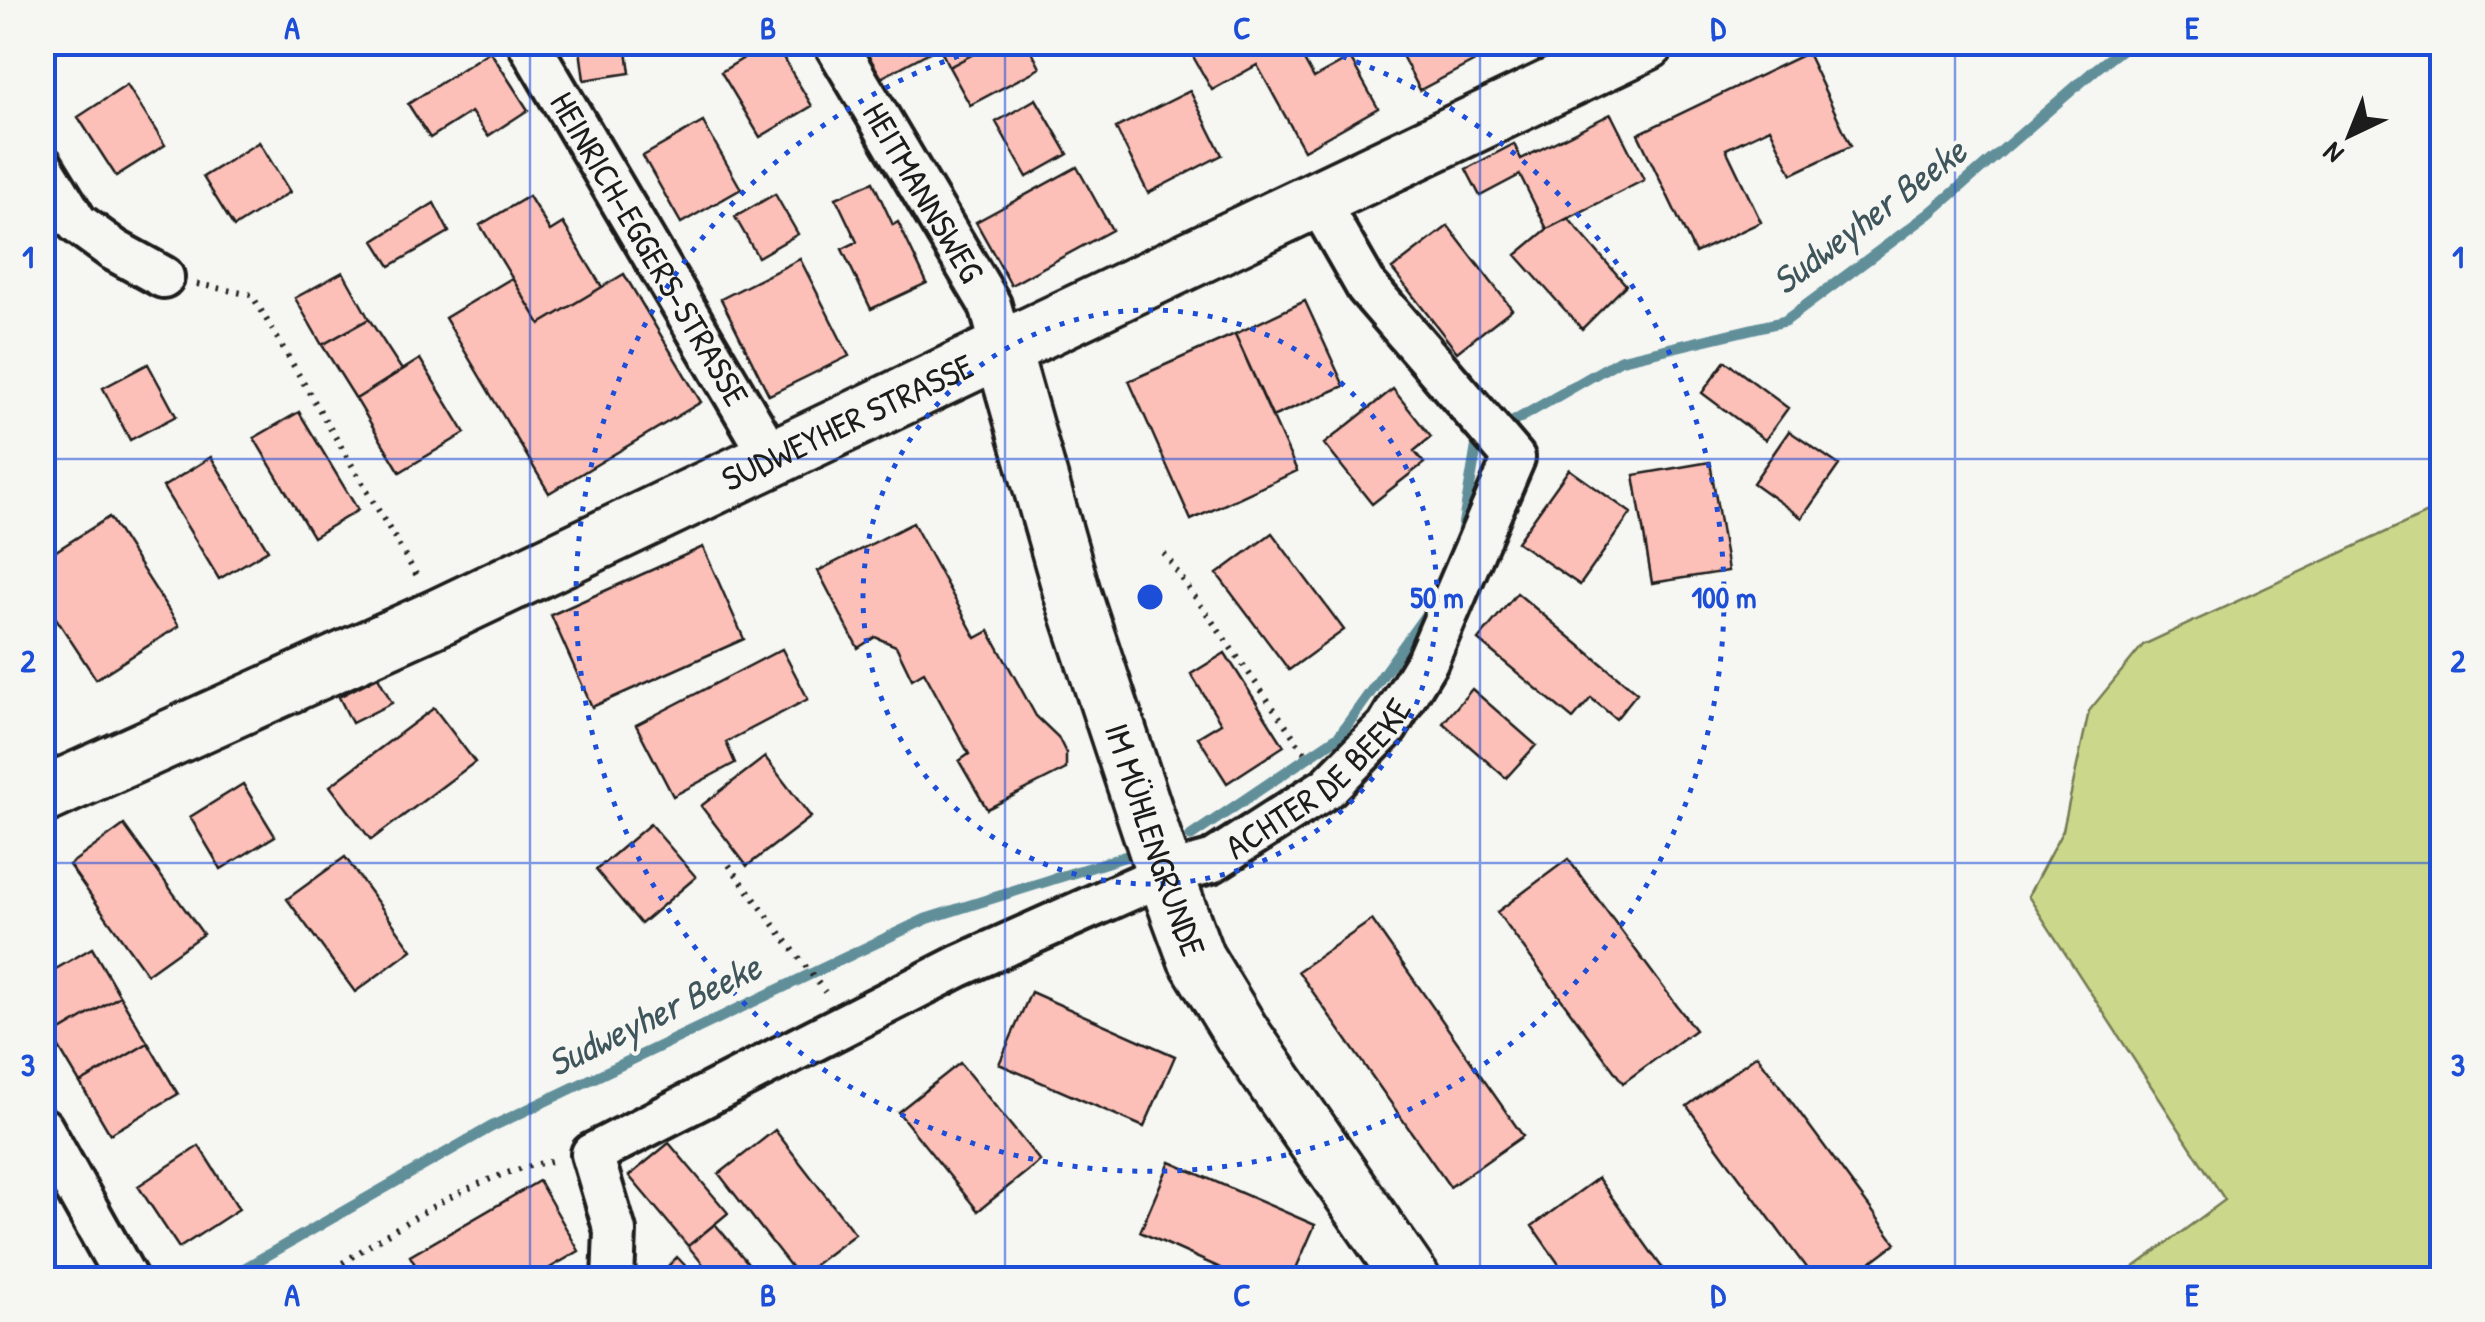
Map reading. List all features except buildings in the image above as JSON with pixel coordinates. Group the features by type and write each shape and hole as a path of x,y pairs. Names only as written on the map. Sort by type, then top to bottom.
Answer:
{"main road":[{"name":"SUDWEYHER STRASSE","path":"42,796 441,616 1647,42"},
{"name":"IM MÜHLENGRUNDE","path":"1002,348 1072,594 1196,958 1242,1034 1412,1280"}],"street":[{"name":"HEINRICH-EGGERS-STRASSE","path":"528,42 772,458"},
{"name":"HEITMANNSWEG","path":"834,42 990,305 1002,348"},
{"path":"42,166 76,223 163,278"},
{"name":"ACHTER DE BEEKE","path":"592,1154 958,966 1165,874 1211,862 1328,787 1386,727 1427,661 1514,458 1367,287 1316,198"},
{"path":"42,1128 127,1280"},
{"path":"592,1154 616,1231 613,1280"}],"path":[{"path":"163,278 252,295 441,616"},
{"path":"1164,553 1314,765"},
{"path":"729,865 820,986"},
{"path":"316,1280 449,1196 513,1168 592,1154"}],"green space":[{"path":"2442,506 2442,1279 2118,1279 2225,1200 2028,896 2063,830 2089,711 2143,645"}],"waterway":[{"name":"Sudweyher Beeke","path":"1504,427 1620,360 1785,321 1929,214 2131,42"},
{"name":"Sudweyher Beeke","path":"1462,532 1477,443"},
{"name":"Sudweyher Beeke","path":"1191,836 1339,736 1430,609"},
{"name":"Sudweyher Beeke","path":"224,1280 491,1127 926,919 1133,854"}]}
